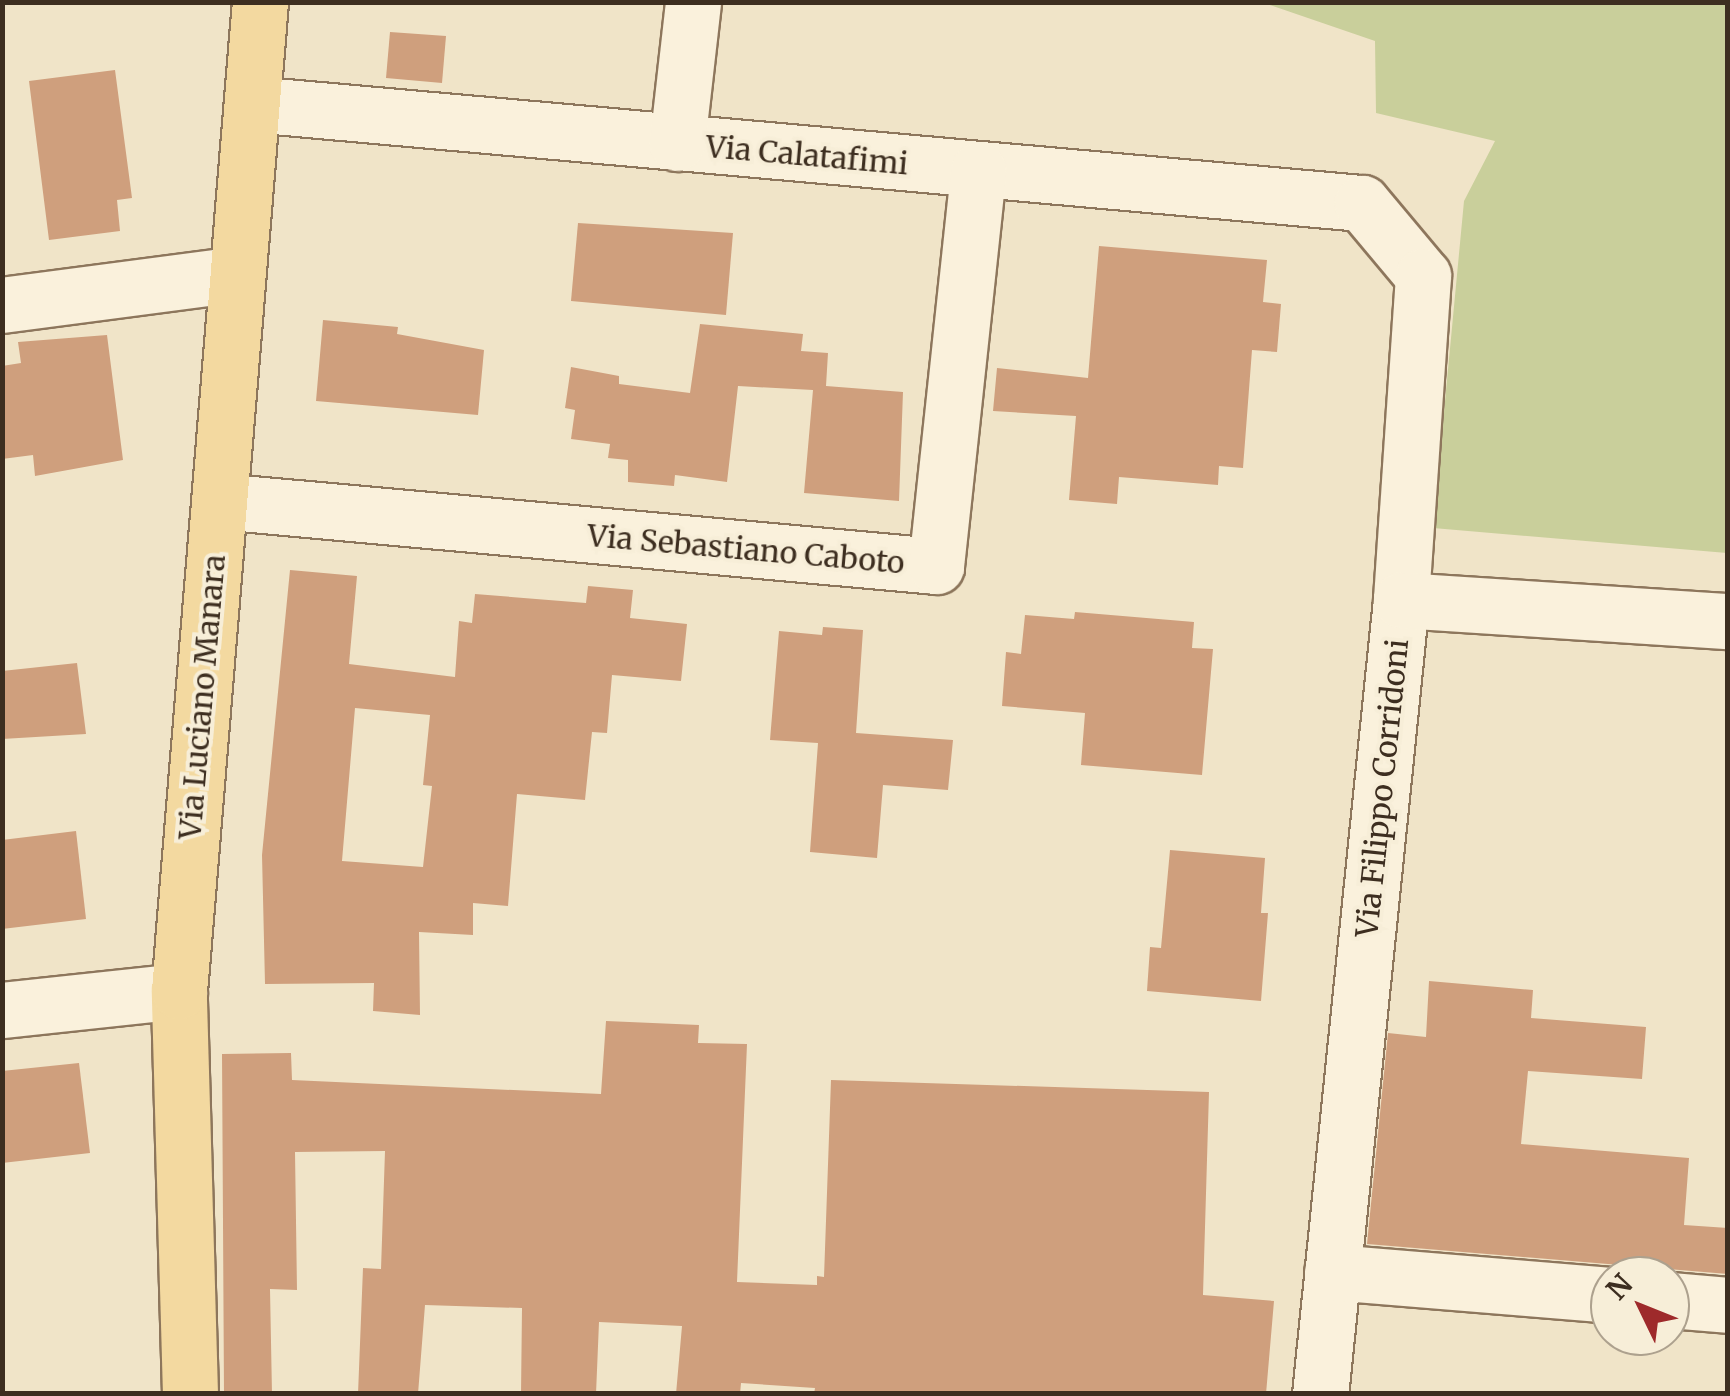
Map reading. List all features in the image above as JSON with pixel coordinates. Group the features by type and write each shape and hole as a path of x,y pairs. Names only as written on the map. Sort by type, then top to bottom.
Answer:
{"main road":[{"name":"Via Luciano Manara","path":"190,1394 179,991 260,2"}],"street":[{"path":"677,143 694,2"},
{"name":"Via Calatafimi","path":"252,104 1362,203"},
{"name":"Via Sebastiano Caboto","path":"220,501 936,566 978,170"},
{"name":"Via Filippo Corridoni","path":"1320,1394 1402,600 1423,276 1362,203"},
{"path":"2,305 237,274"},
{"path":"1402,600 1728,621"},
{"path":"2,1010 179,991"},
{"path":"1332,1272 1590,1293"},
{"path":"1690,1302 1728,1305"}],"green space":[{"path":"1264,3 1727,3 1727,553 1433,528 1464,201 1495,141 1376,113 1375,41"}],"building":[{"path":"390,32 446,36 442,83 386,78"},
{"path":"115,70 132,198 117,200 120,231 49,240 29,81"},
{"path":"578,223 733,233 726,315 571,301"},
{"path":"1099,246 1267,260 1263,302 1281,304 1277,352 1252,350 1243,468 1219,466 1218,485 1119,477 1117,504 1069,500 1076,416 993,411 997,368 1088,378"},
{"path":"323,320 398,327 397,334 484,350 478,415 316,401"},
{"path":"700,324 803,334 801,351 828,353 826,386 903,392 899,501 804,493 813,390 738,386 727,482 675,475 674,486 628,482 628,460 608,458 610,444 571,439 575,410 565,408 571,367 619,376 619,384 690,393"},
{"path":"107,335 123,460 35,476 33,455 2,459 2,366 21,363 18,342"},
{"path":"290,570 357,576 349,664 455,677 459,621 472,623 475,594 586,603 588,586 633,590 630,618 687,624 681,681 612,675 607,733 592,732 585,800 517,794 508,906 473,903 473,935 419,932 420,1015 373,1011 374,983 265,984 262,855","holes":["355,708 430,715 423,785 432,786 423,867 342,861"]},
{"path":"1075,612 1194,622 1192,648 1213,649 1202,775 1081,765 1085,713 1002,706 1006,652 1021,654 1025,615 1074,619"},
{"path":"823,627 863,630 856,733 953,740 948,790 883,785 877,858 810,852 818,743 770,740 779,631 822,635"},
{"path":"77,663 86,734 2,739 2,671"},
{"path":"76,831 86,919 2,929 2,840"},
{"path":"1170,850 1265,858 1261,913 1268,913 1261,1001 1147,991 1150,947 1161,948"},
{"path":"1429,981 1533,990 1531,1018 1646,1027 1642,1079 1528,1071 1521,1144 1689,1158 1684,1225 1728,1228 1728,1274 1690,1271 1690,1256 1590,1256 1590,1263 1367,1244 1388,1033 1426,1037"},
{"path":"606,1021 699,1025 698,1043 747,1044 737,1282 817,1285 817,1276 824,1277 831,1080 1209,1092 1203,1295 1274,1301 1266,1394 814,1394 815,1388 741,1383 740,1394 676,1394 682,1326 599,1322 596,1394 521,1394 522,1308 425,1305 418,1394 358,1394 363,1268 381,1269 385,1151 295,1152 297,1290 270,1289 272,1394 224,1394 222,1054 291,1053 292,1080 601,1094"},
{"path":"79,1063 90,1153 2,1163 2,1071"}]}
